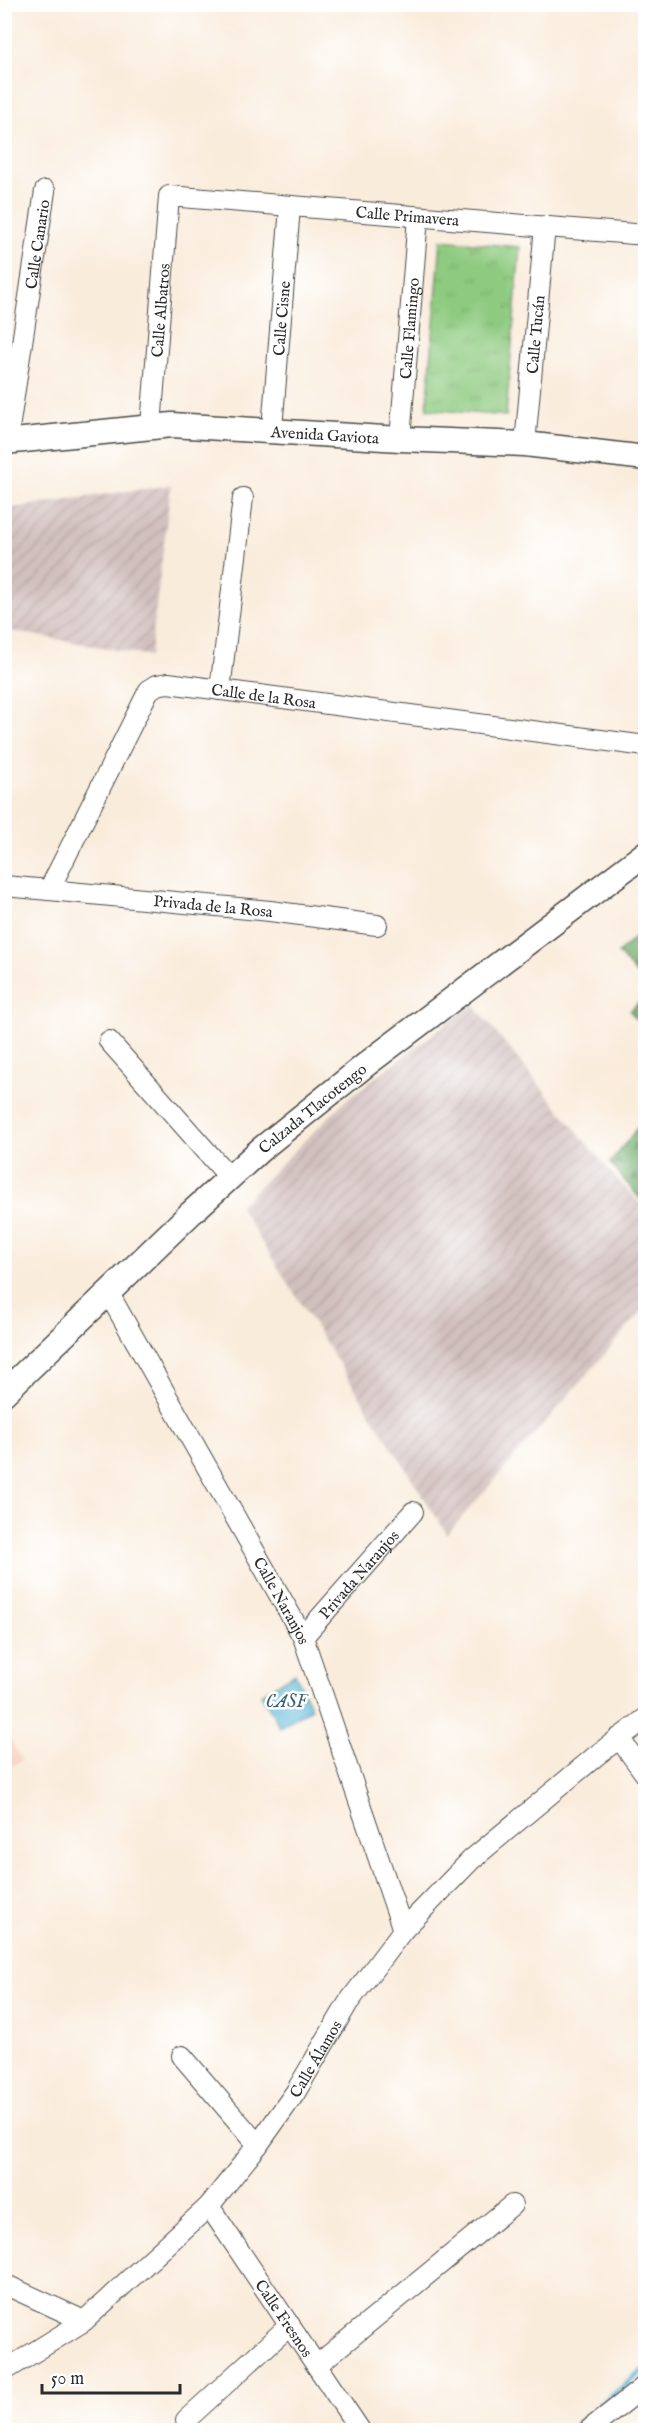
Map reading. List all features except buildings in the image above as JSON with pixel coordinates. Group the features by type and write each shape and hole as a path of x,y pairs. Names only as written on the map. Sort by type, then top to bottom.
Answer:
{"street":[{"name":"Calle Canario","path":"6,431 45,191"},
{"name":"Calle Primavera","path":"169,196 645,235"},
{"name":"Calle Albatros","path":"151,426 169,196"},
{"name":"Calle Cisne","path":"272,429 290,207"},
{"name":"Calle Flamingo","path":"400,439 418,217"},
{"name":"Calle Tucán","path":"525,444 545,226"},
{"name":"Avenida Gaviota","path":"6,431 172,425 272,429 400,439 525,444 645,458"},
{"path":"220,690 243,498"},
{"name":"Calle de la Rosa","path":"49,890 149,690 157,685 168,683 645,746"},
{"name":"Calzada Tlacotengo","path":"4,1393 230,1178 368,1063 645,853"},
{"path":"4,886 49,890"},
{"name":"Privada de la Rosa","path":"49,890 270,911 377,925"},
{"path":"109,1041 230,1178"},
{"name":"Calle Naranjos","path":"109,1294 303,1637 403,1930"},
{"name":"Privada Naranjos","path":"303,1637 413,1512"},
{"name":"Calle Álamos","path":"4,2372 84,2321 209,2206 258,2145 295,2093 348,2003 403,1930 471,1860 645,1718"},
{"path":"619,1738 645,1775"},
{"path":"182,2056 258,2145"},
{"path":"317,2365 512,2205"},
{"name":"Calle Fresnos","path":"209,2206 360,2430"},
{"path":"4,2284 84,2321"},
{"path":"186,2420 290,2325"},
{"path":"589,2430 645,2385"}],"shaded area":[{"path":"171,485 150,656 5,630 5,509"},
{"path":"473,1004 608,1169 645,1209 646,1307 447,1534 239,1206 348,1098"},
{"path":"4,1730 22,1760 5,1770 4,1770"}],"green space":[{"path":"441,240 520,247 506,416 427,409"},
{"path":"645,928 645,984 618,953"},
{"path":"645,996 645,1030 630,1011"},
{"path":"646,1118 645,1205 610,1163"}],"water":[{"name":"CASF","path":"295,1673 311,1708 280,1727 261,1694"}],"waterway":[{"path":"570,2430 646,2368"}]}
